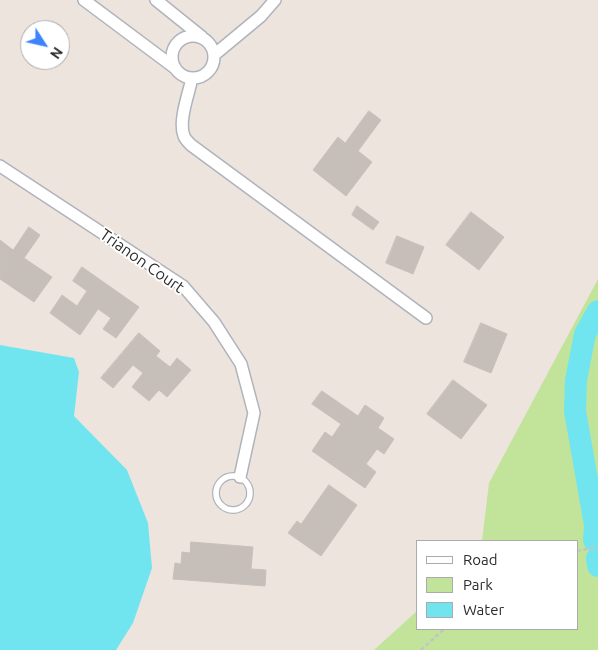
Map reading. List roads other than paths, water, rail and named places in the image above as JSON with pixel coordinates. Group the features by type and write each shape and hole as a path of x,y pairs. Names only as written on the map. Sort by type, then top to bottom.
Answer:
{"street":[{"path":"84,0 180,73 192,78 205,74 213,63 212,49 203,38 156,0"},
{"path":"214,56 261,16 275,0"},
{"path":"175,68 172,55 177,43 183,38 190,36 203,38"},
{"path":"192,78 182,127 184,137 191,145 426,318"},
{"name":"Trianon Court","path":"0,166 182,286 214,322 241,364 254,413 240,477"}],"lane":[{"path":"228,476 240,477 248,484 250,490 248,502 236,511 224,509 216,500 215,494 218,484 228,476"}],"water":[{"path":"0,345 74,358 79,372 74,416 127,470 148,523 152,568 133,623 116,650 0,650"}],"waterway":[{"path":"594,540 595,525 575,411 576,380 585,334 598,311"},
{"path":"597,558 598,566"}]}
